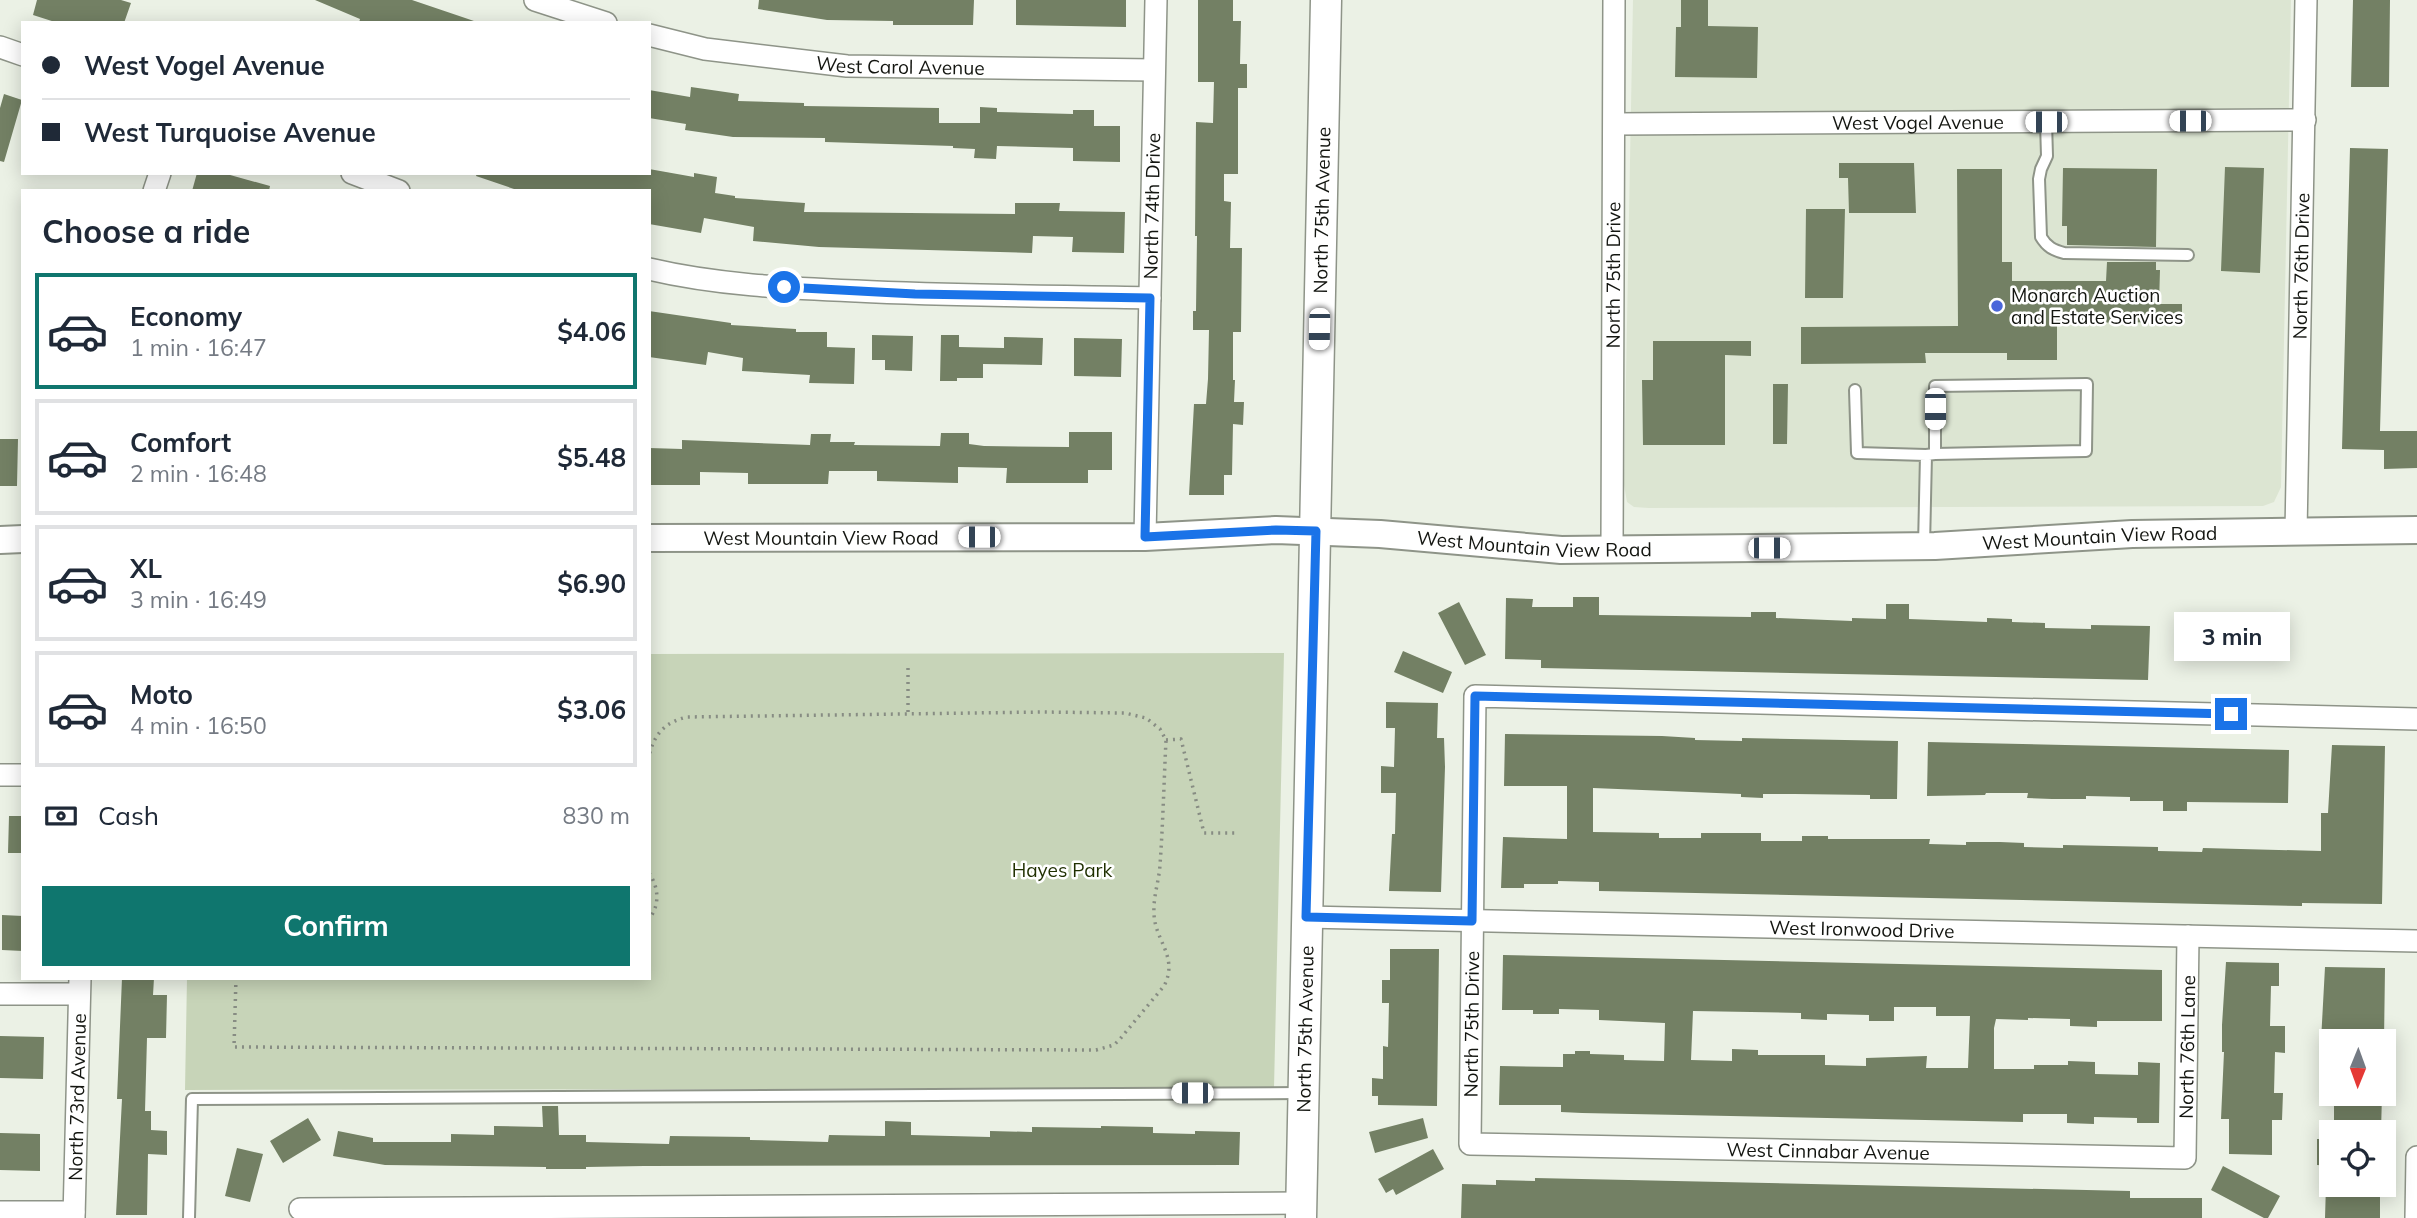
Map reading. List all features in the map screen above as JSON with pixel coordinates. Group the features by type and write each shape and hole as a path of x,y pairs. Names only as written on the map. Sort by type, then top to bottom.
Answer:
{"main road":[{"name":"North 75th Avenue","path":"1301,1211 1326,0"}],"street":[{"path":"535,0 600,21"},
{"name":"North 74th Drive","path":"1145,537 1156,0"},
{"name":"North 75th Drive","path":"1612,548 1615,0"},
{"name":"North 76th Drive","path":"2296,532 2306,0"},
{"name":"West Carol Avenue","path":"651,36 705,49 847,66 1154,70"},
{"path":"0,47 21,54"},
{"name":"West Vogel Avenue","path":"1615,124 2305,120"},
{"path":"357,175 394,189"},
{"path":"651,269 730,283 811,289 915,294 1150,298"},
{"name":"West Mountain View Road","path":"651,538 1145,537 1276,530 1380,534 1561,550 1924,546 2132,534 2417,530"},
{"path":"0,540 21,539"},
{"name":"North 75th Drive","path":"1470,1143 1475,696 2417,719"},
{"path":"0,775 21,775"},
{"name":"West Ironwood Drive","path":"1306,917 2417,941"},
{"name":"North 76th Lane","path":"2185,1158 2188,936"},
{"path":"0,994 80,986"},
{"name":"North 73rd Avenue","path":"74,1215 80,986"},
{"name":"West Cinnabar Avenue","path":"1470,1143 2185,1158"},
{"path":"2416,1218 2417,1157"},
{"path":"300,1209 566,1213 1301,1211"},
{"path":"0,1212 74,1215"}],"lane":[{"path":"2046,122 2047,156 2039,179 2041,237 2045,244 2052,250 2064,253 2188,255"},
{"path":"1855,390 1857,453 1930,454 2086,451 2087,384 1935,386 1930,454 1924,546"},
{"path":"189,1218 192,1098 1304,1093"}],"path":[{"path":"908,668 908,713"},
{"path":"236,980 234,1047 1107,1048 1120,1039 1170,976 1171,965 1158,934 1154,910 1160,865 1166,740 1160,729 1146,718 1125,713 687,717 673,720 662,729 653,740 651,748"},
{"path":"1166,740 1181,739 1204,833 1236,833"},
{"path":"651,877 657,899 656,909 651,916"}],"shaded area":[{"path":"1633,0 2291,0 2281,487 2274,502 2263,506 1649,508 1634,507 1627,502 1624,485"}],"green space":[{"name":"Hayes Park","path":"1284,653 1274,1088 185,1090 187,980 651,980 651,654"}],"building":[{"path":"37,0 121,0 131,3 125,21 52,21 33,15"},
{"path":"315,0 412,0 474,21 360,21"},
{"path":"759,0 974,0 973,25 893,25 893,21 827,20 758,9"},
{"path":"1016,0 1126,0 1126,27 1016,25"},
{"path":"1198,0 1233,0 1233,21 1241,21 1240,64 1247,64 1247,88 1238,88 1238,174 1224,174 1224,201 1231,202 1230,248 1242,248 1241,332 1233,332 1233,380 1234,402 1244,402 1243,425 1233,424 1232,475 1224,475 1224,495 1189,495 1194,404 1206,404 1209,330 1193,330 1193,311 1196,311 1196,122 1213,123 1214,82 1198,82"},
{"path":"1681,0 1708,0 1708,26 1758,27 1757,78 1675,77 1676,27 1681,27"},
{"path":"2353,0 2390,0 2389,87 2351,87"},
{"path":"691,87 739,94 738,101 804,103 804,106 939,108 939,123 980,123 980,107 997,108 997,112 1073,114 1073,110 1094,110 1094,126 1120,126 1120,162 1073,161 1073,148 997,146 996,159 974,158 975,149 953,146 825,142 825,138 733,137 685,130 686,124 651,118 651,90 690,97"},
{"path":"4,94 21,100 4,162 0,161 0,108"},
{"path":"2350,148 2388,149 2380,431 2417,431 2417,468 2384,469 2384,450 2342,449"},
{"path":"1839,163 1914,163 1916,213 1849,213 1848,178 1839,178"},
{"path":"2225,167 2264,168 2260,273 2221,271"},
{"path":"2063,168 2157,169 2156,247 2067,245 2067,226 2062,226"},
{"path":"651,169 694,177 694,173 717,177 715,193 735,198 805,203 804,212 1015,214 1015,203 1060,203 1059,211 1125,212 1124,253 1072,252 1073,237 1033,236 1032,253 819,247 753,241 754,227 704,218 701,233 651,224 651,189 514,189 476,176 651,175"},
{"path":"1957,169 2002,169 2002,262 2012,262 2012,281 2106,281 2107,262 2156,262 2156,270 2160,270 2159,304 2182,304 2182,322 2057,323 2057,360 2007,360 2007,353 1925,353 1926,363 1801,364 1801,327 1958,326"},
{"path":"196,175 230,175 270,186 269,189 193,189"},
{"path":"1806,209 1845,209 1843,298 1805,298"},
{"path":"651,311 731,325 796,329 796,332 827,332 827,347 855,348 854,384 809,383 810,375 742,371 743,358 708,352 706,365 651,357"},
{"path":"872,335 913,336 912,371 885,370 885,360 872,360"},
{"path":"941,335 959,335 959,347 1004,348 1004,337 1043,338 1042,365 983,364 983,378 940,381"},
{"path":"1074,338 1122,339 1121,377 1074,376"},
{"path":"1653,341 1751,341 1751,356 1725,355 1725,445 1643,445 1642,380 1653,380"},
{"path":"1773,384 1788,384 1787,444 1773,444"},
{"path":"1069,432 1112,432 1112,470 1088,470 1088,483 1006,483 1007,468 958,467 958,483 877,481 877,471 829,471 828,484 748,484 748,473 700,472 700,485 651,485 651,448 682,449 682,440 810,445 811,434 831,434 830,442 855,442 854,445 940,446 941,433 969,433 969,444 1069,447"},
{"path":"0,439 18,439 17,486 0,486"},
{"path":"1573,597 1599,597 1599,615 1751,617 1751,612 1776,612 1776,618 1852,621 1852,618 1886,619 1886,604 1909,604 1909,619 1987,622 1987,618 2012,619 2012,622 2045,623 2045,628 2091,629 2091,625 2150,626 2148,680 1541,668 1541,660 1505,659 1506,598 1533,599 1532,607 1573,607"},
{"path":"1459,602 1486,655 1465,665 1438,613"},
{"path":"1403,651 1452,672 1443,693 1394,672"},
{"path":"1386,702 1438,703 1437,738 1444,738 1445,767 1441,892 1389,891 1396,793 1381,793 1381,766 1394,767 1395,728 1386,728"},
{"path":"1505,734 1662,736 1742,741 1742,738 1898,741 1897,799 1870,799 1870,795 1795,794 1763,794 1763,798 1741,797 1741,794 1593,788 1593,832 1659,833 1659,838 1701,838 1701,833 1761,833 1761,841 1802,841 1802,836 1828,836 1828,839 1930,839 1929,844 2000,842 2024,843 2024,847 2158,847 2158,851 2202,852 2203,848 2321,851 2321,813 2328,813 2332,745 2385,746 2382,904 2302,903 2302,906 1599,891 1599,882 1558,881 1558,884 1524,884 1524,888 1501,888 1503,837 1567,839 1567,786 1504,786"},
{"path":"1928,742 2289,750 2288,803 2187,802 2187,811 2163,811 2163,801 2130,801 2130,797 2027,798 2028,793 1927,796"},
{"path":"9,816 21,816 21,853 8,853"},
{"path":"2,915 21,916 21,951 2,950"},
{"path":"1390,949 1439,949 1437,1106 1378,1105 1378,1096 1372,1096 1372,1078 1383,1079 1383,1046 1388,1047 1389,1003 1382,1003 1382,980 1390,980"},
{"path":"1503,955 2162,970 2162,1021 2097,1021 2097,1027 2070,1026 2070,1019 1996,1019 1994,1028 1994,1069 2034,1069 2034,1065 2068,1065 2068,1061 2095,1062 2095,1074 2138,1075 2138,1062 2160,1063 2159,1123 2137,1123 2137,1118 2094,1117 2094,1124 2067,1123 2067,1114 2023,1114 2023,1122 1582,1113 1561,1112 1561,1105 1499,1105 1500,1066 1563,1067 1563,1054 1575,1054 1575,1051 1624,1055 1624,1060 1664,1061 1665,1023 1599,1020 1599,1010 1559,1009 1559,1014 1533,1014 1533,1010 1502,1010","holes":["1894,1007 1936,1007 1936,1016 1970,1016 1968,1068 1926,1068 1927,1056 1866,1058 1866,1066 1825,1065 1825,1055 1758,1055 1758,1050 1732,1049 1732,1061 1691,1060 1693,1011 1801,1013 1801,1019 1827,1020 1827,1014 1869,1015 1869,1021 1894,1021"]},
{"path":"2226,962 2279,963 2279,986 2271,986 2270,1026 2285,1026 2285,1053 2275,1052 2274,1093 2283,1093 2282,1120 2272,1120 2272,1155 2229,1154 2229,1119 2221,1119"},
{"path":"2325,967 2385,968 2384,1029 2322,1029"},
{"path":"122,980 154,980 153,995 167,995 166,1038 147,1038 145,1111 151,1111 151,1130 167,1131 167,1155 148,1154 147,1215 116,1215 122,1099 117,1099"},
{"path":"0,1036 44,1037 43,1079 0,1078"},
{"path":"542,1106 558,1106 559,1135 586,1135 586,1142 669,1144 670,1136 828,1142 829,1135 885,1136 885,1121 911,1122 911,1135 990,1137 990,1131 1032,1132 1032,1127 1101,1126 1153,1127 1153,1133 1240,1132 1239,1165 644,1166 546,1169 385,1165 333,1156 338,1131 373,1138 373,1142 451,1142 451,1134 494,1135 494,1126 543,1127"},
{"path":"2334,1106 2382,1106 2381,1120 2334,1120"},
{"path":"308,1118 321,1140 283,1163 270,1141"},
{"path":"1423,1118 1428,1138 1375,1153 1369,1132"},
{"path":"0,1133 40,1134 40,1171 0,1170"},
{"path":"2317,1139 2319,1139 2319,1165"},
{"path":"237,1148 263,1154 250,1202 225,1196"},
{"path":"1433,1149 1444,1169 1396,1195 1393,1189 1386,1193 1378,1179"},
{"path":"2223,1166 2280,1196 2268,1218 2211,1190"},
{"path":"1535,1178 2130,1191 2130,1198 2202,1198 2202,1218 1461,1218 1462,1184 1496,1185 1496,1180 1535,1181"},
{"path":"2326,1197 2380,1197 2380,1218 2325,1218"}],"place":[{"name":"Monarch Auction and Estate Services","path":"1997,306"}],"route":[{"path":"784,287 915,294 1150,298 1145,537 1276,530 1316,531 1306,917 1472,921 1475,696 2231,714"}]}
